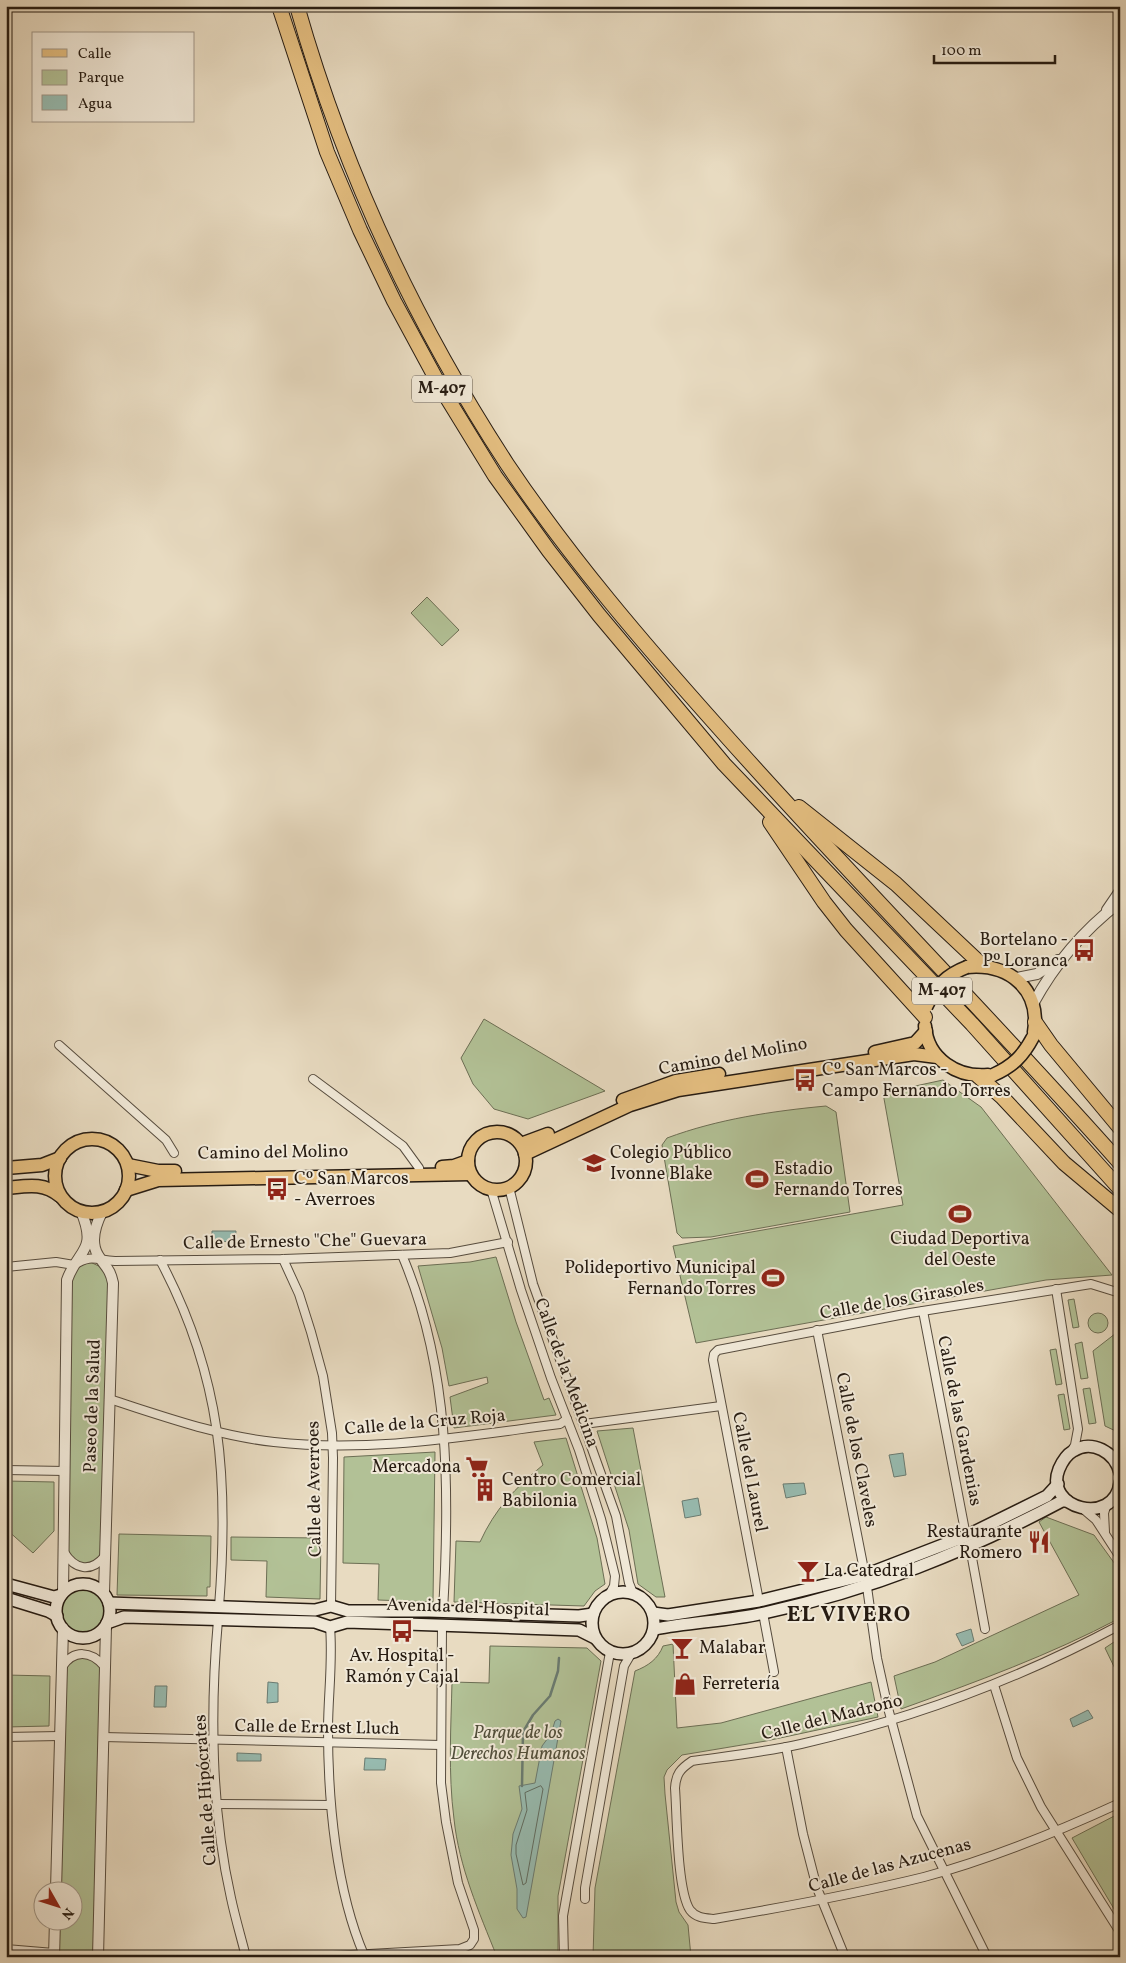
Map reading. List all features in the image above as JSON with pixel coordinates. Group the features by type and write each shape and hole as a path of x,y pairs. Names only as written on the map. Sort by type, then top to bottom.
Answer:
{"highway":[{"name":"M-407","path":"279,6 327,152 360,230 441,388 495,476 549,551 632,656 756,800 801,843 954,1004 1054,1113 1120,1189"},
{"name":"M-407","path":"298,6 316,69 374,219 410,296 456,382 508,465 562,541 649,650 771,788 1026,1058 1120,1163"},
{"path":"771,788 781,792 826,831 896,884 982,966"},
{"path":"756,800 824,902 926,1018"},
{"path":"1035,1022 1051,1045 1120,1128"},
{"path":"978,1076 1002,1097 1064,1163 1120,1210"}],"main road":[{"path":"982,966 996,968 1016,978 1026,990 1033,1004 1035,1022 1033,1037 1025,1054 1009,1068 993,1075 978,1076 963,1074 950,1068 938,1057 930,1044 926,1018 933,991 943,980 968,967 982,966"},
{"name":"Camino del Molino","path":"523,1149 642,1092 676,1081 883,1051 915,1043 926,1018"},
{"name":"Camino del Molino","path":"523,1149 630,1106 678,1090 914,1054 938,1057"},
{"path":"488,1133 506,1134 523,1149 526,1164 523,1174 509,1187 491,1189 478,1183 470,1174 468,1161 470,1149 478,1139 488,1133"},
{"path":"6,1168 42,1165 60,1158 74,1144 92,1139 102,1140 118,1149 128,1165 129,1178 121,1200 102,1212 81,1211 70,1206 51,1188 40,1185 6,1188"},
{"path":"60,1158 55,1171 56,1185 62,1198"},
{"name":"Camino del Molino","path":"128,1165 158,1172 276,1172 420,1168 454,1166 468,1161"},
{"name":"Camino del Molino","path":"126,1190 158,1180 276,1180 470,1174"},
{"path":"1067,1501 1058,1484 1058,1472 1062,1460 1071,1452 1090,1446 1106,1451 1120,1450"},
{"path":"1106,1451 1119,1467"},
{"path":"655,1629 763,1613 867,1587 1062,1501 1067,1501 1083,1509 1095,1509 1107,1504 1114,1497 1120,1483"},
{"path":"653,1613 668,1615 759,1601 865,1575 968,1542 1047,1496 1058,1484"},
{"path":"6,1584 54,1596 62,1594 75,1584 86,1583 96,1586 107,1598 110,1613 107,1624 92,1637 81,1638 71,1635 62,1628 56,1616 56,1608 62,1594"},
{"path":"621,1592 633,1593 644,1599 653,1613 655,1629 648,1644 631,1654 610,1652 595,1638 592,1626 593,1614 599,1603 609,1595 621,1592"},
{"path":"6,1598 48,1611 56,1616"},
{"name":"Avenida del Hospital","path":"107,1598 219,1607 331,1608 348,1611 443,1611 579,1616 593,1614"},
{"path":"331,1608 342,1617 330,1625 320,1616 331,1608"},
{"name":"Avenida del Hospital","path":"107,1624 124,1617 330,1625 347,1622 579,1630 595,1638"}],"street":[{"path":"1104,915 1120,891"},
{"path":"1033,1004 1043,986 1067,953 1104,915 1120,902"},
{"path":"1016,978 1037,974 1067,953"},
{"path":"59,1045 166,1140 174,1153"},
{"path":"313,1080 403,1146 420,1168"},
{"path":"509,1187 533,1284 616,1516 629,1583 633,1593"},
{"name":"Calle de la Medicina","path":"491,1189 521,1290 596,1502 615,1576 614,1586 609,1595"},
{"name":"Paseo de la Salud","path":"62,1594 67,1280 74,1265 85,1252 88,1240 87,1225 81,1211"},
{"name":"Paseo de la Salud","path":"102,1212 97,1224 94,1240 96,1253 110,1269 113,1283 105,1556 107,1598"},
{"name":"Calle de Ernesto \"Che\" Guevara","path":"102,1261 283,1259 450,1253 508,1242"},
{"path":"402,1255 426,1328 437,1375 445,1438 446,1561 443,1611"},
{"path":"6,1267 56,1262 74,1265 86,1258 102,1261"},
{"name":"Calle de Averroes","path":"283,1259 299,1294 323,1376 332,1446 331,1608"},
{"path":"160,1260 186,1315 202,1358 218,1432 224,1499 219,1607"},
{"name":"Calle de los Girasoles","path":"718,1350 923,1311 1091,1284 1120,1294"},
{"path":"1056,1289 1078,1429 1084,1442 1090,1446"},
{"name":"Calle de las Gardenias","path":"923,1311 985,1630"},
{"name":"Calle de los Claveles","path":"818,1330 865,1575"},
{"name":"Calle del Laurel","path":"718,1350 713,1360 759,1601"},
{"name":"Calle de la Cruz Roja","path":"109,1399 218,1432 273,1442 332,1446 387,1445 560,1424 566,1419"},
{"path":"584,1424 721,1406"},
{"path":"1071,1452 1075,1445 1078,1429"},
{"path":"6,1470 65,1471"},
{"path":"1106,1532 1104,1513 1107,1504"},
{"path":"1083,1509 1106,1532 1120,1557"},
{"path":"64,1552 70,1561 81,1567 96,1565 105,1556"},
{"path":"867,1587 877,1658 891,1721 917,1816 987,1957"},
{"path":"763,1613 774,1672"},
{"name":"Calle de Hipócrates","path":"218,1620 214,1740 220,1834 230,1897 246,1957"},
{"path":"107,1624 104,1666 98,1956 128,1957"},
{"path":"330,1625 328,1744 330,1805 340,1872 358,1942 364,1955"},
{"path":"315,1957 460,1949 470,1945 474,1939 474,1930 458,1884 446,1822 441,1783 442,1625"},
{"name":"Calle del Madroño","path":"691,1911 683,1894 676,1776 681,1768 692,1761 786,1747 891,1721 994,1685 1120,1625"},
{"path":"56,1880 62,1628"},
{"path":"564,1957 563,1916 610,1652"},
{"path":"61,1668 67,1660 79,1654 91,1654 104,1666"},
{"path":"585,1899 585,1888 624,1666 631,1654"},
{"path":"994,1685 1017,1758 1055,1832 1120,1932"},
{"path":"6,1737 60,1736"},
{"name":"Calle de Ernest Lluch","path":"103,1737 441,1746"},
{"path":"786,1747 803,1834 820,1900 845,1957"},
{"name":"Calle de las Azucenas","path":"691,1911 700,1918 714,1919 820,1900 943,1871 1055,1832 1120,1803"},
{"path":"218,1804 330,1805"},
{"path":"6,1948 54,1955 55,1930"}],"green space":[{"path":"427,597 459,630 442,646 411,613"},
{"path":"484,1019 605,1091 528,1119 494,1109 473,1084 461,1058"},
{"name":"Ciudad Deportiva del Oeste","path":"943,1080 981,1107 1112,1275 1046,1280 696,1343 673,1246 903,1205 883,1093"},
{"name":"Estadio Fernando Torres","path":"826,1106 836,1112 850,1212 711,1237 682,1238 677,1233 662,1145 667,1138 726,1121 786,1110"},
{"path":"496,1257 516,1322 544,1400 549,1398 556,1415 454,1428 450,1397 488,1383 487,1377 449,1386 442,1348 418,1266 470,1262"},
{"path":"90,1262 103,1268 109,1282 103,1555 94,1565 77,1562 71,1557 67,1549 71,1284 75,1268"},
{"path":"1074,1299 1079,1327 1073,1328 1068,1300"},
{"path":"1098,1313 1105,1316 1108,1323 1105,1330 1098,1333 1091,1330 1088,1323 1091,1316"},
{"path":"1120,1330 1120,1433 1105,1426 1093,1351"},
{"path":"1082,1342 1088,1378 1081,1379 1075,1344"},
{"path":"1056,1349 1062,1384 1056,1385 1050,1350"},
{"path":"1090,1388 1096,1423 1089,1424 1083,1389"},
{"path":"1064,1394 1070,1429 1064,1430 1058,1395"},
{"path":"633,1428 665,1597 656,1597 638,1584 629,1530 597,1431"},
{"path":"566,1438 597,1538 605,1584 595,1591 584,1606 454,1602 456,1541 480,1542 499,1509 523,1482 543,1465 534,1442"},
{"path":"435,1452 433,1602 378,1600 379,1564 343,1563 344,1457"},
{"path":"6,1481 54,1482 54,1531 33,1553 6,1529"},
{"path":"1046,1517 1094,1535 1120,1571 1120,1618 1040,1656 901,1709 894,1676 935,1662 1079,1595 1039,1522"},
{"path":"119,1534 211,1536 210,1587 207,1587 207,1596 117,1595"},
{"path":"231,1537 321,1538 320,1599 266,1597 267,1561 231,1560"},
{"path":"83,1584 93,1586 102,1592 108,1601 110,1611 108,1621 102,1630 93,1636 83,1638 73,1636 64,1630 58,1621 56,1611 58,1601 64,1592 73,1586"},
{"path":"1120,1638 1120,1679 1105,1648"},
{"name":"Parque de los Derechos Humanos","path":"673,1644 677,1728 721,1723 871,1682 878,1717 766,1741 682,1755 667,1770 664,1777 676,1902 679,1912 688,1925 691,1957 593,1957 595,1888 635,1671 652,1661 663,1646"},
{"name":"Parque de los Derechos Humanos","path":"490,1646 587,1648 601,1661 558,1896 558,1957 497,1957 483,1923 460,1854 451,1785 452,1682 489,1683"},
{"path":"86,1656 100,1666 101,1673 95,1957 57,1957 58,1930 82,1930 82,1880 59,1880 65,1670 68,1662"},
{"path":"6,1675 50,1676 49,1726 6,1727"},
{"path":"1120,1813 1120,1912 1117,1914 1072,1838"}],"water":[{"path":"212,1231 236,1231 235,1242 212,1241"},
{"path":"903,1453 906,1475 894,1477 889,1455"},
{"path":"804,1483 806,1494 786,1498 783,1484"},
{"path":"698,1498 701,1515 685,1518 682,1501"},
{"path":"971,1629 974,1641 962,1646 956,1634"},
{"path":"268,1682 278,1683 278,1702 267,1703"},
{"path":"155,1686 167,1686 166,1707 154,1707"},
{"path":"1088,1710 1093,1718 1073,1727 1070,1719"},
{"path":"558,1719 561,1721 526,1917 523,1918 517,1909 517,1889 511,1855 513,1834 522,1809 519,1786 535,1783 542,1746 551,1734 555,1721"},
{"path":"237,1753 261,1754 261,1761 237,1761"},
{"path":"365,1758 386,1759 385,1770 364,1770"}],"waterway":[{"path":"522,1786 523,1732 533,1715 550,1696 558,1671 559,1658"}],"place":[{"name":"Bortelano - Pº Loranca","path":"1084,950"},
{"name":"Cº San Marcos - Campo Fernando Torres","path":"805,1080"},
{"name":"Colegio Público Ivonne Blake","path":"594,1163"},
{"name":"Estadio Fernando Torres","path":"757,1179"},
{"name":"Cº San Marcos - Averroes","path":"277,1189"},
{"name":"Ciudad Deportiva del Oeste","path":"960,1214"},
{"name":"Polideportivo Municipal Fernando Torres","path":"773,1278"},
{"name":"Mercadona","path":"477,1467"},
{"name":"Centro Comercial Babilonia","path":"485,1490"},
{"name":"Restaurante Romero","path":"1039,1542"},
{"name":"La Catedral","path":"808,1571"},
{"name":"Av. Hospital - Ramón y Cajal","path":"402,1631"},
{"name":"Malabar","path":"682,1648"},
{"name":"Ferretería","path":"685,1684"}],"district":[{"name":"EL VIVERO","path":"849,1615"}]}
